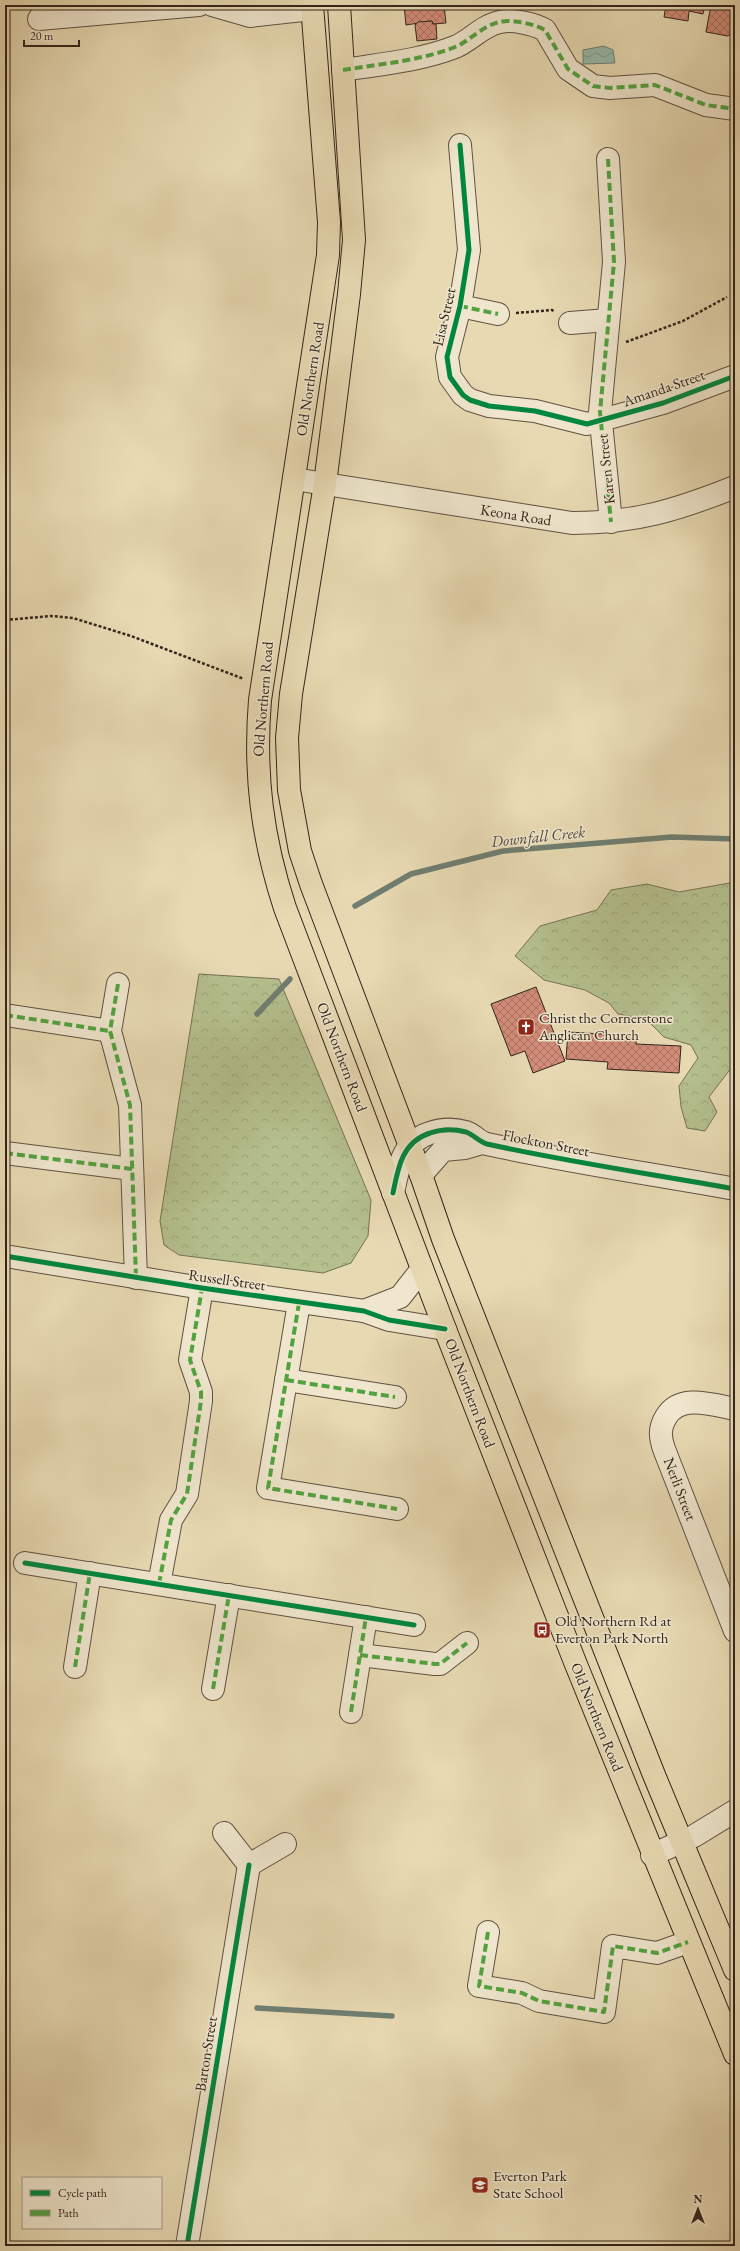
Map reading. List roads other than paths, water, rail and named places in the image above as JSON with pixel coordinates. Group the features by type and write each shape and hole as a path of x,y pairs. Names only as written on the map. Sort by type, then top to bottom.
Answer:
{"highway":[{"name":"Old Northern Road","path":"339,5 354,240 349,294 325,484 292,694 287,738 289,790 300,851 465,1296 654,1776 735,1970"},
{"name":"Old Northern Road","path":"312,7 329,238 324,290 260,700 257,761 262,818 268,851 285,908 445,1329 631,1804 735,2054"},
{"path":"631,1804 644,1796 654,1776"}],"street":[{"path":"39,19 199,5"},
{"path":"212,5 250,16 312,7"},
{"path":"343,70 400,62 442,52 457,46 492,25 508,21 532,25 545,30 568,69 593,86 610,88 655,85 706,105 735,109"},
{"name":"Lisa Street","path":"460,145 469,250 460,306 447,357 450,377 463,395 470,400 489,406 535,411 580,423 601,422"},
{"name":"Karen Street","path":"608,159 614,248 601,422 611,522"},
{"name":"Lisa Street","path":"460,306 498,314"},
{"path":"570,323 608,320"},
{"name":"Amanda Street","path":"601,422 663,403 735,376"},
{"name":"Keona Road","path":"294,479 552,521 611,522 668,512 735,487"},
{"path":"118,984 110,1031 130,1105 136,1278"},
{"path":"5,1016 110,1031"},
{"name":"Flockton Street","path":"393,1194 400,1160 410,1146 423,1136 444,1130 467,1132 482,1143 735,1189"},
{"name":"Flockton Street","path":"421,1175 443,1150 465,1148 482,1143"},
{"path":"5,1153 132,1169"},
{"name":"Russell Street","path":"5,1256 298,1303 364,1311 390,1320 445,1329"},
{"name":"Russell Street","path":"364,1311 400,1297 422,1269"},
{"path":"159,1584 171,1520 187,1494 201,1401 201,1392 190,1360 202,1288"},
{"path":"298,1303 268,1488 397,1509"},
{"path":"286,1380 395,1397"},
{"name":"Nerli Street","path":"735,1409 704,1403 682,1403 668,1413 660,1430 664,1449 735,1631"},
{"path":"25,1563 414,1625"},
{"path":"75,1667 90,1573"},
{"path":"214,1689 229,1595"},
{"path":"351,1712 366,1617"},
{"path":"360,1655 440,1664 467,1643"},
{"path":"652,1855 682,1842 735,1811"},
{"path":"224,1833 249,1865 285,1844"},
{"name":"Barton Street","path":"187,2246 249,1865"},
{"path":"488,1932 479,1986 522,1994 539,2001 604,2012 613,1946 657,1953 688,1942"}],"water":[{"path":"604,46 613,50 615,63 583,64 583,50"}],"waterway":[{"name":"Downfall Creek","path":"355,906 411,874 503,851 672,837 735,839"},
{"path":"257,1014 290,979"},
{"path":"257,2008 392,2016"}],"place":[{"name":"Christ the Cornerstone Anglican Church","path":"526,1027"},
{"name":"Old Northern Rd at Everton Park North","path":"542,1630"},
{"name":"Everton Park State School","path":"480,2185"}]}
